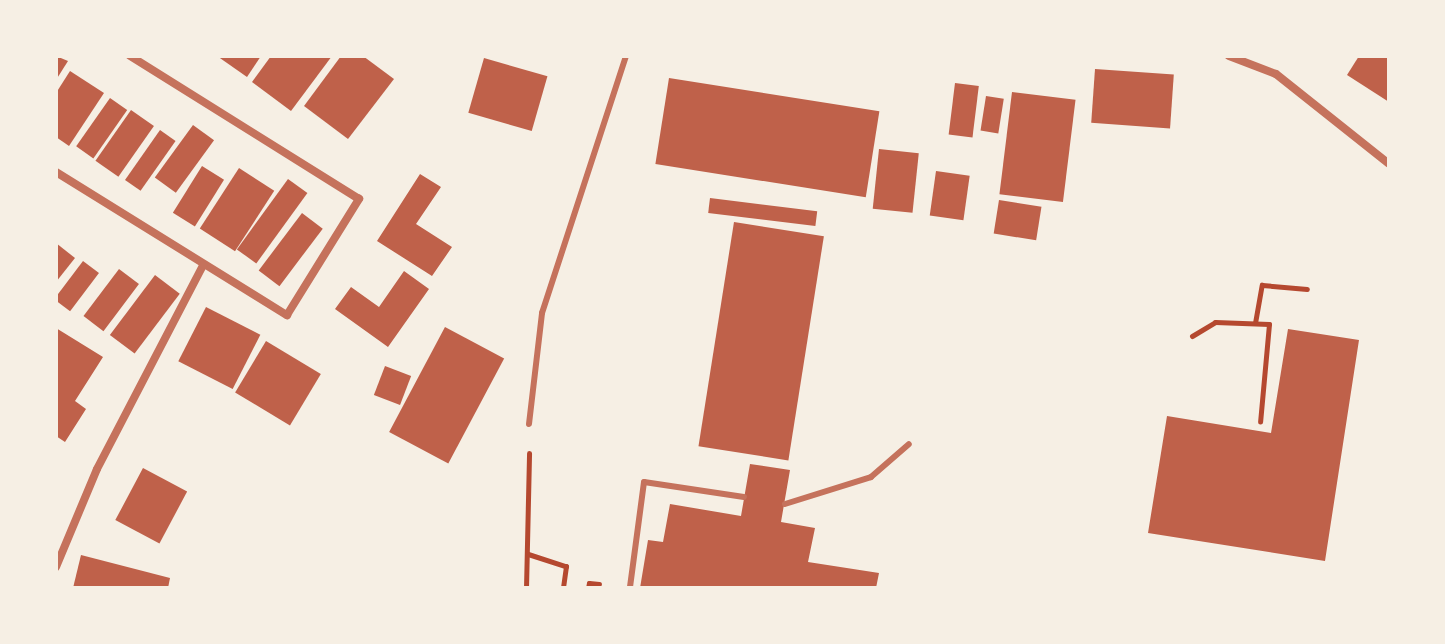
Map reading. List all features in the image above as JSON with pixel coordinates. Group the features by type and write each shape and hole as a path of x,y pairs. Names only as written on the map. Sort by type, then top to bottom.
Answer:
{"street":[{"path":"56,172 287,315 359,199 130,56"},
{"path":"1229,56 1276,74 1389,164"},
{"path":"56,567 97,469 203,265"}],"lane":[{"path":"529,424 542,313 626,56"},
{"path":"785,504 871,477 909,444"},
{"path":"630,587 644,482 744,497"}],"path":[{"path":"1255,323 1262,285 1307,289"},
{"path":"1192,336 1215,322 1269,324 1260,422"},
{"path":"526,588 529,424"},
{"path":"528,554 566,566 563,588"}],"building":[{"path":"56,56 68,61 56,80"},
{"path":"217,56 261,56 247,77"},
{"path":"271,56 332,56 291,111 252,82"},
{"path":"341,56 363,56 394,79 348,139 304,106"},
{"path":"1359,56 1389,56 1389,102 1347,75"},
{"path":"484,58 547,76 532,131 468,113"},
{"path":"1095,69 1174,75 1170,128 1091,123"},
{"path":"70,71 104,93 69,146 56,137 56,93"},
{"path":"669,78 879,111 866,197 655,164"},
{"path":"955,83 979,86 972,138 949,135"},
{"path":"1012,92 1076,100 1063,202 999,194"},
{"path":"986,96 1004,99 998,133 981,131"},
{"path":"110,98 127,110 93,158 76,146"},
{"path":"131,110 154,126 118,177 95,161"},
{"path":"193,125 214,140 176,193 155,178"},
{"path":"160,130 176,141 141,191 125,180"},
{"path":"879,149 919,153 913,213 873,209"},
{"path":"202,166 224,180 195,226 173,213"},
{"path":"239,168 274,191 235,251 200,228"},
{"path":"936,171 970,176 963,220 930,216"},
{"path":"420,174 441,187 416,224 452,247 432,276 377,241"},
{"path":"288,179 307,193 256,263 237,249"},
{"path":"710,198 817,211 815,226 708,213"},
{"path":"999,200 1041,207 1036,240 994,234"},
{"path":"302,213 323,229 279,286 259,271"},
{"path":"734,222 824,236 788,460 698,446"},
{"path":"56,243 75,258 56,282"},
{"path":"83,261 99,273 70,311 56,301 56,297"},
{"path":"119,269 139,284 103,331 83,316"},
{"path":"404,271 429,289 388,347 335,309 351,287 379,307"},
{"path":"155,275 180,294 135,354 110,335"},
{"path":"206,307 260,335 233,389 178,361"},
{"path":"445,327 504,358 448,464 389,432"},
{"path":"56,328 103,357 75,401 86,409 65,442 56,436"},
{"path":"1288,329 1359,340 1325,561 1148,533 1167,416 1271,433"},
{"path":"266,341 321,374 290,425 235,392"},
{"path":"385,366 411,376 400,405 374,395"},
{"path":"750,464 790,470 781,522 815,528 808,562 879,573 876,588 640,588 648,540 663,542 670,504 741,516"},
{"path":"143,468 187,491 159,544 115,520"},
{"path":"81,555 170,578 168,588 73,588"}]}
